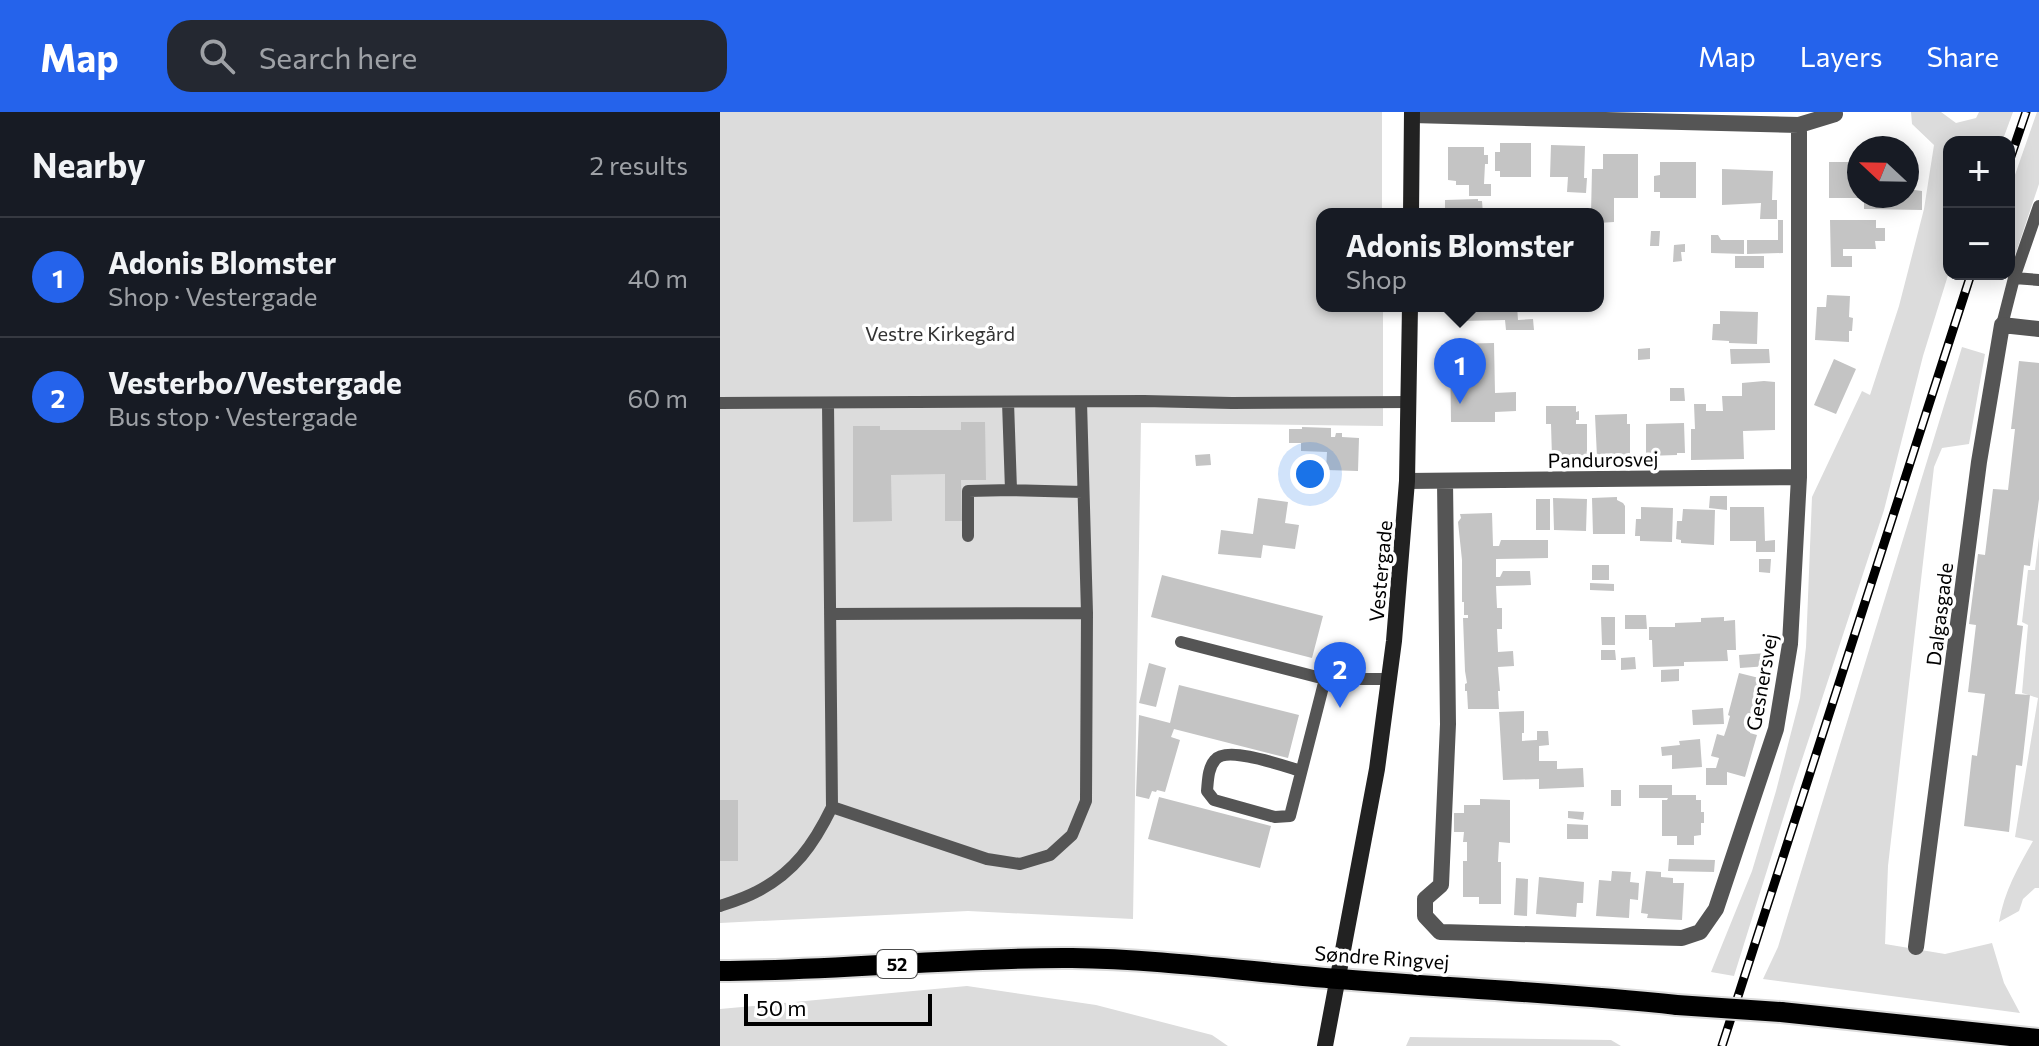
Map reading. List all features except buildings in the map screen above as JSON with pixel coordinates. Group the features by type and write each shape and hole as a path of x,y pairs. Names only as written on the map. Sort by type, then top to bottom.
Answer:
{"main road":[{"name":"Søndre Ringvej","path":"720,971 997,959 1074,958 1155,962 1781,1012 2039,1039"}],"street":[{"path":"1411,208 1412,114 1799,125 1835,114"},
{"name":"Gesnersvej","path":"1445,481 1448,724 1441,885 1425,899 1425,916 1440,932 1682,938 1700,932 1716,909 1776,729 1790,644 1799,477 1799,125"},
{"name":"Vestergade","path":"1325,1046 1377,769 1394,641 1407,481 1410,312"},
{"path":"2002,325 2039,329"},
{"name":"Dalgasgade","path":"1916,947 1977,477 2002,325"},
{"name":"Pandurosvej","path":"1407,481 1799,477"}],"lane":[{"path":"2015,275 2039,206"},
{"path":"2015,278 2039,280"},
{"path":"2002,325 2013,280"},
{"path":"1008,402 1011,490"},
{"path":"832,807 987,859 1020,864 1050,855 1072,835 1086,801 1087,613 1081,402"},
{"path":"720,403 1409,402"},
{"path":"720,906 757,892 795,865 818,835 832,807 828,403"},
{"path":"968,536 968,491 1083,492"},
{"path":"830,614 1087,613"},
{"path":"1181,642 1325,679 1389,679"},
{"path":"1301,771 1234,753 1220,755 1209,772 1207,791 1214,800 1275,817 1290,816 1325,679"}],"green space":[{"name":"Vestre Kirkegård","path":"720,112 1382,112 1382,208 1316,208 1316,312 1383,312 1383,426 1141,423 1133,919 968,911 720,923"},
{"path":"1911,112 1941,112 1956,123 1976,118 1979,112 2013,112 2004,136 1943,136 1943,280 1947,280 1923,356 1884,510 1734,976 1711,972 1752,871 1800,698 1806,647 1812,497 1862,391 1870,395 1899,306 1924,209 1934,145 1912,124"},
{"path":"2039,112 2039,184 2015,255 2015,208 2015,175"},
{"path":"1962,347 1985,354 1969,444 1942,448 1934,467 1888,866 1885,944 1945,954 1992,943 2004,983 2020,1013 1763,979 1778,947"},
{"path":"2039,537 2039,888 2023,899 2019,911 1999,922 2008,890 2033,841 2015,837 2038,698 2022,693 2028,625 2022,622 2028,570 2035,570"},
{"path":"967,986 1096,1005 1212,1035 1228,1046 720,1046 720,1009"},
{"path":"1410,1037 1611,1040 1621,1046 1406,1046"}],"railway":[{"path":"2015,144 2026,112"},
{"path":"1722,1046 1969,280"}],"place":[{"name":"Adonis Blomster","path":"1460,404"},
{"name":"Vesterbo/Vestergade","path":"1340,708"}]}
